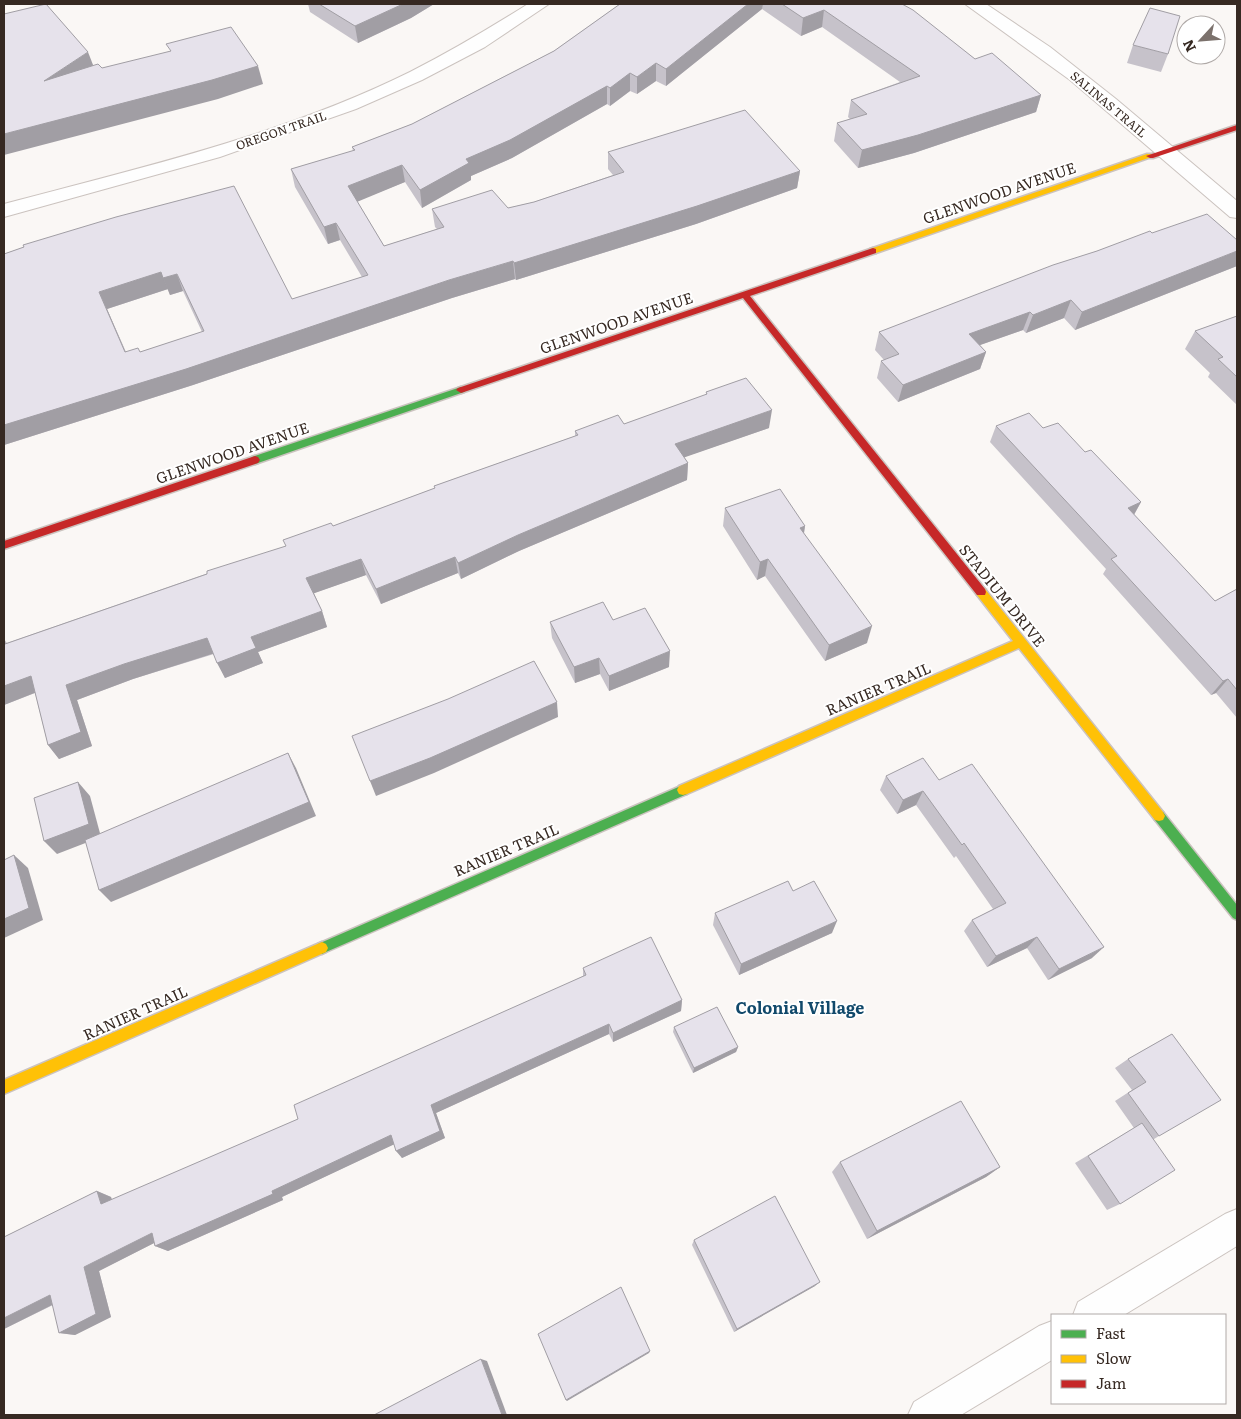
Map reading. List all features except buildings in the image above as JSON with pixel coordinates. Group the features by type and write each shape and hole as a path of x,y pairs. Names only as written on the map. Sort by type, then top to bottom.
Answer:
{"street":[{"name":"OREGON TRAIL","path":"4,211 277,134 350,106 425,72 489,37 540,4"},
{"name":"SALINAS TRAIL","path":"974,4 1033,43 1078,77 1237,212"},
{"name":"GLENWOOD AVENUE","path":"4,545 1237,127"},
{"name":"STADIUM DRIVE","path":"744,294 1237,914"},
{"name":"RANIER TRAIL","path":"4,1087 1022,642"},
{"path":"1093,1314 1237,1226"},
{"path":"927,1415 1051,1340"}],"traffic: fast":[{"path":"255,460 461,390"},
{"path":"322,948 683,790"},
{"path":"1159,816 1237,914"}],"traffic: slow":[{"path":"873,251 1150,156"},
{"path":"981,592 1159,816"},
{"path":"683,790 1021,642"},
{"path":"4,1087 322,948"}],"traffic: jam":[{"path":"1150,156 1237,127"},
{"path":"461,390 873,251"},
{"path":"744,294 981,592"},
{"path":"4,545 255,460"}],"district":[{"name":"Colonial Village","path":"800,1007"}]}
